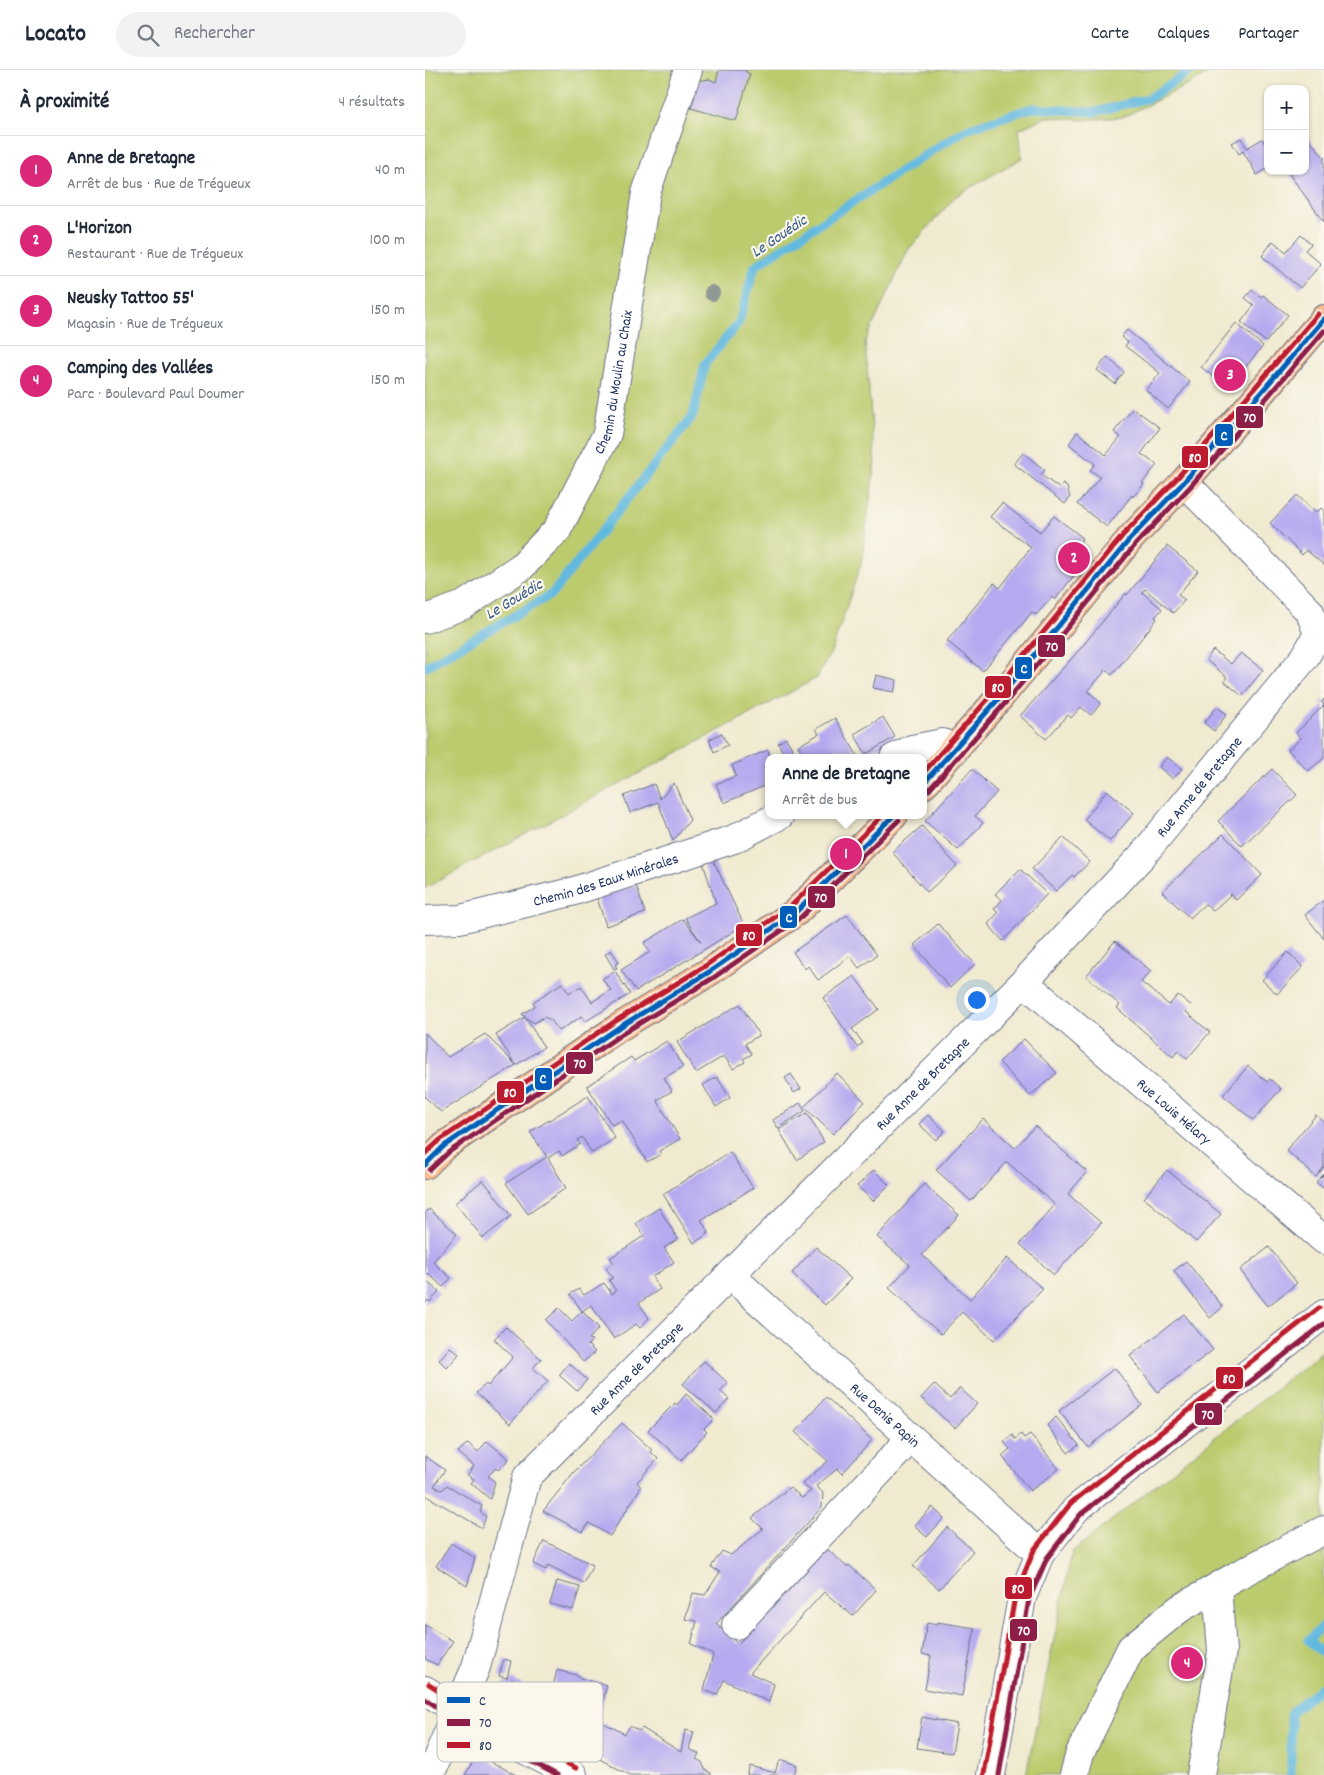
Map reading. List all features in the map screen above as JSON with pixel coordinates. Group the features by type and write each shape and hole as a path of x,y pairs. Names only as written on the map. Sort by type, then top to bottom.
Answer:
{"main road":[{"path":"927,781 1001,696 1130,539 1184,482 1324,319"},
{"path":"425,1165 444,1146 618,1028 709,972 795,912 890,819"}],"street":[{"name":"Chemin du Moulin au Chaix","path":"425,619 464,605 521,567 557,530 607,434 646,193 689,70"},
{"name":"Rue Anne de Bretagne","path":"470,1682 476,1667 527,1478 1024,982 1141,857 1305,657 1318,634 1309,612 1184,482"},
{"path":"903,754 912,749 943,743 954,751"},
{"name":"Chemin des Eaux Minérales","path":"425,920 460,919 571,892 734,839 772,819"},
{"name":"Rue Louis Hélary","path":"1024,982 1324,1240"},
{"name":"Rue Denis Papin","path":"730,1275 1040,1554"},
{"path":"991,1775 1022,1597 1040,1554 1076,1509 1324,1314"},
{"path":"737,1625 911,1438"},
{"path":"1074,1775 1080,1753 1131,1648 1179,1609 1324,1530"},
{"path":"1201,1775 1222,1651 1217,1587"},
{"path":"425,1690 437,1698"},
{"name":"Rue Anne de Bretagne","path":"430,1775 437,1759"},
{"path":"549,1762 573,1775"}],"green space":[{"path":"425,70 1213,70 1192,83 1123,117 1083,120 1046,117 1019,129 1022,158 956,196 908,250 865,342 875,464 861,564 832,650 817,678 425,888"},
{"path":"1324,1350 1324,1775 1026,1775 1072,1552"}],"building":[{"path":"719,70 746,70 750,74 736,121 691,108 695,95 692,95 697,81 709,79 716,82"},
{"path":"1241,138 1247,148 1262,139 1264,142 1264,171 1257,175 1243,151 1239,154 1232,143"},
{"path":"1309,140 1324,157 1324,222 1290,175 1309,175"},
{"path":"1301,235 1311,244 1305,250 1321,264 1300,288 1262,256 1273,241 1286,252"},
{"path":"1252,290 1261,297 1263,295 1288,315 1266,342 1241,322 1254,305 1245,298"},
{"path":"1236,323 1263,346 1228,388 1201,367"},
{"path":"1127,330 1190,382 1168,409 1146,390 1160,373 1125,346 1128,342 1121,337"},
{"path":"1107,357 1124,372 1115,384 1097,370"},
{"path":"1133,408 1160,428 1141,454 1157,465 1142,483 1144,484 1133,497 1132,495 1107,527 1077,504 1100,477 1090,470 1095,464 1069,444 1077,432 1106,455 1121,437 1114,432"},
{"path":"1023,453 1045,470 1041,475 1059,488 1063,484 1067,487 1070,497 1065,504 1014,464"},
{"path":"1297,495 1316,513 1321,508 1324,511 1324,565 1306,550 1302,555 1270,523"},
{"path":"1002,503 1040,532 1054,516 1083,538 1076,547 1089,556 1055,600 1052,597 1036,615 1032,612 983,671 947,641 994,583 1000,588 1031,547 990,517"},
{"path":"1167,546 1198,571 1178,595 1185,600 1173,613 1145,589 1142,592 1162,609 1155,617 1157,619 1112,675 1106,670 1088,691 1101,703 1091,715 1081,707 1071,718 1068,715 1046,739 1020,716 1080,649 1126,593 1127,595"},
{"path":"1213,650 1231,664 1241,653 1263,670 1242,696 1224,681 1227,677 1206,660"},
{"path":"876,675 897,680 894,692 873,688"},
{"path":"1324,705 1324,758 1308,771 1288,750 1301,738 1296,733"},
{"path":"1217,707 1227,714 1214,731 1204,723"},
{"path":"883,717 895,737 866,754 854,734"},
{"path":"835,718 856,754 798,754 802,752 798,746 819,734 816,729"},
{"path":"721,733 728,745 714,752 709,740"},
{"path":"786,738 795,754 784,754 778,743"},
{"path":"768,750 770,754 765,754 765,786 724,803 716,784 736,776 732,765"},
{"path":"1167,757 1182,769 1173,779 1159,767"},
{"path":"972,769 997,792 975,816 983,823 958,850 925,821"},
{"path":"1272,769 1297,795 1242,846 1218,821"},
{"path":"674,783 690,820 673,841 658,802 630,813 624,796 654,784 660,799"},
{"path":"1107,790 1134,813 1110,841 1084,820"},
{"path":"922,826 957,866 927,892 892,852"},
{"path":"1223,834 1262,875 1236,900 1231,894 1213,911 1205,904 1190,918 1162,892"},
{"path":"1063,837 1090,862 1074,877 1072,875 1056,891 1032,869"},
{"path":"713,860 744,925 636,991 621,970 650,952 644,943 683,919 701,942 685,918 716,903 703,863"},
{"path":"1020,869 1047,894 1003,941 988,924 998,913 994,909 1002,900 995,894"},
{"path":"636,885 645,913 606,926 597,898"},
{"path":"1324,900 1324,939 1305,915"},
{"path":"847,915 877,955 859,968 850,956 818,980 808,966 805,969 793,952"},
{"path":"938,924 975,964 950,988 914,945"},
{"path":"1115,941 1151,971 1141,982 1169,1005 1178,995 1192,1006 1186,1012 1210,1032 1187,1059 1178,1051 1173,1057 1117,1008 1120,1005 1086,976"},
{"path":"611,950 619,962 615,965 617,968 614,969 605,954"},
{"path":"1288,952 1303,967 1277,994 1262,980"},
{"path":"615,971 630,994 586,1021 582,1016 559,1031 551,1020 544,1017 534,1023 522,1014 535,1006 533,1002 562,983 569,993 581,986 592,1002 611,990 602,979"},
{"path":"854,976 879,1009 852,1029 863,1043 857,1047 823,998"},
{"path":"740,1004 759,1035 745,1044 752,1054 743,1059 745,1062 733,1069 724,1056 696,1073 677,1042"},
{"path":"525,1017 544,1047 516,1065 496,1035"},
{"path":"425,1033 448,1057 485,1034 516,1065 441,1112 425,1097"},
{"path":"1024,1039 1057,1073 1030,1096 999,1062"},
{"path":"667,1041 683,1067 664,1078 672,1091 657,1100 680,1139 659,1151 661,1154 647,1162 622,1120 612,1125 587,1086 631,1057 634,1061"},
{"path":"1248,1066 1267,1082 1270,1079 1281,1089 1253,1120 1223,1095"},
{"path":"837,1073 865,1102 833,1134 804,1107"},
{"path":"791,1074 801,1089 794,1093 785,1078"},
{"path":"717,1077 730,1098 716,1107 703,1085"},
{"path":"588,1096 615,1138 592,1153 582,1137 577,1140 580,1144 562,1156 559,1151 548,1158 566,1188 528,1214 506,1183 547,1157 530,1132"},
{"path":"800,1103 805,1111 778,1128 773,1120"},
{"path":"807,1113 824,1142 797,1160 779,1130"},
{"path":"928,1115 945,1131 936,1140 919,1124"},
{"path":"1316,1115 1324,1122 1324,1167 1316,1177 1286,1150"},
{"path":"983,1119 1015,1148 1035,1126 1087,1172 1068,1194 1101,1223 1054,1275 1020,1244 1055,1205 1007,1162 971,1201 936,1170"},
{"path":"730,1152 753,1188 701,1220 709,1233 694,1243 663,1194"},
{"path":"874,1170 889,1185 873,1201 857,1186"},
{"path":"1167,1170 1221,1214 1196,1242 1144,1198"},
{"path":"1324,1174 1324,1189 1316,1182"},
{"path":"483,1180 511,1216 483,1238 455,1203"},
{"path":"924,1184 959,1215 922,1255 970,1299 1007,1258 1043,1289 994,1340 962,1312 941,1334 889,1288 910,1265 877,1237"},
{"path":"659,1208 678,1239 664,1248 674,1262 652,1277 660,1289 639,1303 649,1318 640,1328 636,1324 614,1339 591,1305 582,1311 570,1294 579,1289 584,1295 604,1283 612,1294 616,1291 609,1280 613,1278 606,1268 614,1263 610,1258 644,1236 636,1223"},
{"path":"429,1209 457,1234 433,1262 451,1278 443,1287 428,1273 425,1276 425,1213"},
{"path":"816,1247 851,1279 825,1305 792,1273"},
{"path":"1269,1247 1297,1283 1268,1306 1240,1270"},
{"path":"1186,1261 1223,1307 1210,1318 1174,1271"},
{"path":"425,1280 439,1292 430,1302 428,1300 425,1304"},
{"path":"559,1308 572,1321 582,1311 599,1328 589,1339 592,1340 588,1345 595,1352 583,1362 546,1320"},
{"path":"1184,1314 1213,1350 1158,1392 1130,1356"},
{"path":"506,1327 541,1359 533,1368 548,1381 510,1424 476,1393 486,1384 488,1386 513,1357 494,1339"},
{"path":"450,1347 459,1354 447,1368 439,1360"},
{"path":"704,1361 728,1383 720,1391 729,1399 716,1413 683,1384"},
{"path":"569,1363 587,1380 577,1391 559,1375"},
{"path":"1115,1368 1142,1405 1088,1447 1059,1411"},
{"path":"934,1384 950,1399 960,1388 977,1404 955,1428 921,1398"},
{"path":"686,1394 714,1419 704,1429 707,1432 681,1460 648,1430 675,1403 677,1405"},
{"path":"826,1397 872,1440 842,1474 837,1469 816,1486 823,1493 822,1507 716,1624 738,1644 827,1549 847,1567 849,1565 876,1590 853,1616 824,1592 750,1673 774,1684 769,1702 724,1680 717,1695 704,1690 713,1654 691,1644 697,1621 685,1619 693,1593 705,1595 720,1572 711,1567 722,1551 731,1555 763,1529 752,1518 790,1487 802,1498 811,1491 802,1484 828,1461 795,1432"},
{"path":"1056,1417 1079,1445 1068,1453 1047,1425"},
{"path":"622,1423 652,1450 651,1452 658,1459 637,1482 641,1487 610,1536 589,1523 583,1532 543,1511 574,1472"},
{"path":"1021,1434 1024,1438 1030,1434 1059,1469 1030,1491 1002,1456 1010,1449 1004,1442 1012,1435 1015,1439"},
{"path":"487,1441 509,1459 498,1470 496,1468 488,1476 495,1482 490,1499 471,1483 474,1479 467,1475 474,1466 458,1452 468,1443 478,1452"},
{"path":"425,1456 445,1470 434,1486 442,1490 447,1485 482,1506 480,1512 486,1516 482,1528 425,1495"},
{"path":"932,1507 944,1518 927,1537 914,1526"},
{"path":"947,1527 973,1551 939,1589 913,1566"},
{"path":"544,1541 593,1565 584,1583 548,1565 546,1570 533,1564"},
{"path":"451,1543 475,1558 467,1586 436,1566"},
{"path":"557,1581 580,1587 573,1610 550,1604"},
{"path":"937,1622 975,1628 962,1696 925,1689 931,1656 922,1654 927,1623 937,1625"},
{"path":"425,1625 453,1641 437,1665 425,1659"},
{"path":"504,1659 511,1661 507,1678 499,1676"},
{"path":"557,1670 595,1682 554,1682"},
{"path":"603,1684 607,1685 603,1702"},
{"path":"922,1717 957,1724 952,1753 917,1748"},
{"path":"604,1723 625,1734 630,1726 639,1731 642,1728 681,1752 685,1730 694,1732 689,1749 699,1754 696,1759 702,1762 705,1770 711,1773 711,1775 630,1775 603,1761"},
{"path":"782,1760 797,1765 794,1775 747,1775 750,1766 775,1773 778,1763"},
{"path":"472,1762 492,1762 516,1775 465,1775"}],"waterway":[{"name":"Le Gouédic","path":"425,667 552,594 693,416 705,364 739,322 755,266 969,128 1032,108 1095,112 1149,98 1193,70"},
{"name":"Le Gouédic","path":"1324,1626 1308,1640 1324,1655"},
{"name":"Le Gouédic","path":"1291,1775 1291,1712 1324,1685"}],"transit line":[{"name":"80","path":"927,768 995,691 1124,534 1178,477 1318,314"},
{"name":"C","path":"927,779 1001,696 1130,539 1184,482 1324,319"},
{"name":"70","path":"929,790 1007,701 1136,544 1190,487 1324,331"},
{"name":"80","path":"425,1154 440,1140 614,1022 705,966 791,906 879,819"},
{"name":"C","path":"425,1165 444,1146 618,1028 709,972 796,912 890,819"},
{"name":"70","path":"430,1170 449,1152 622,1034 713,978 800,918 899,820"},
{"name":"80","path":"984,1774 1015,1596 1034,1550 1071,1503 1319,1308"},
{"name":"70","path":"999,1775 1029,1599 1047,1558 1081,1514 1324,1324"},
{"name":"80","path":"429,1684 437,1689"},
{"name":"70","path":"425,1699 437,1707"},
{"name":"70","path":"532,1762 557,1775"},
{"name":"80","path":"565,1762 576,1768"}],"place":[{"name":"Neusky Tattoo 55'","path":"1230,375"},
{"name":"L'Horizon","path":"1074,558"},
{"name":"Anne de Bretagne","path":"846,854"},
{"name":"Camping des Vallées","path":"1187,1663"}]}
